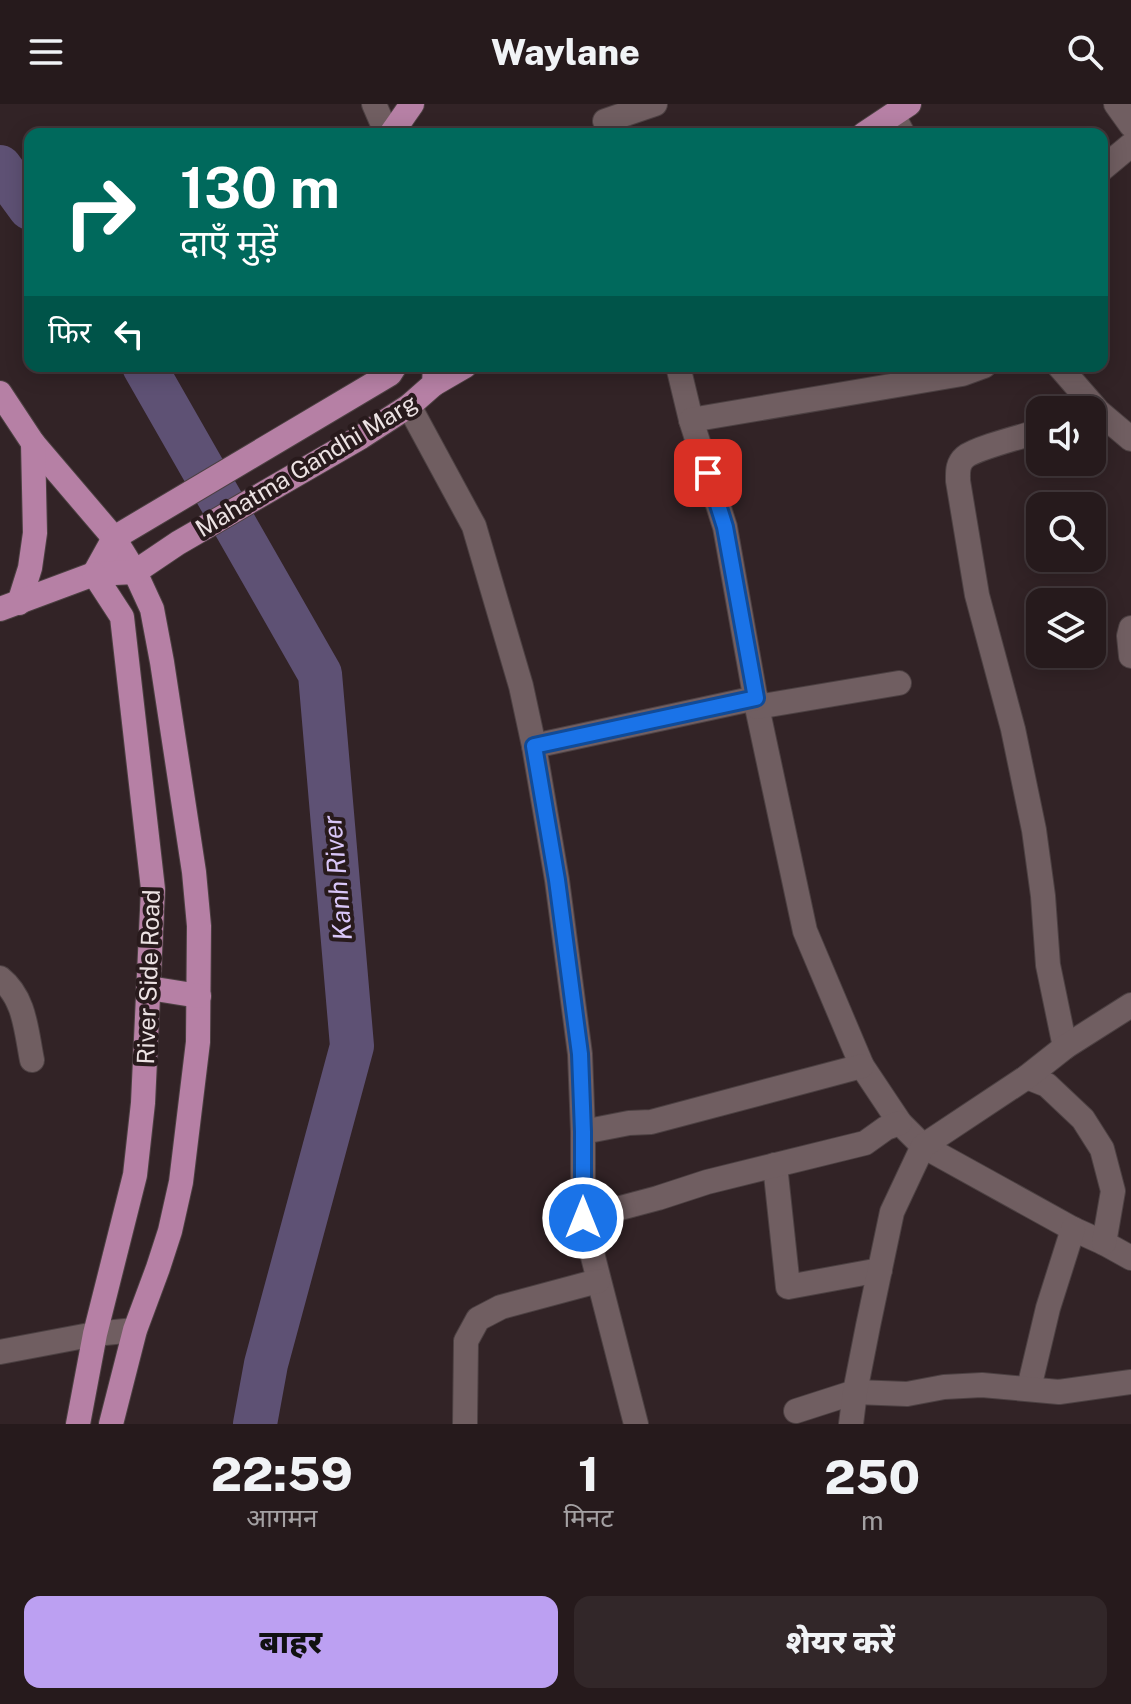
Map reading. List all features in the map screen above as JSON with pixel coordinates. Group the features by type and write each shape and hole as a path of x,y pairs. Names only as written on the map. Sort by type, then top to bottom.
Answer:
{"main road":[{"path":"394,128 412,104"},
{"path":"878,128 901,118"},
{"path":"94,574 114,538 391,372"},
{"name":"Mahatma Gandhi Marg","path":"135,572 178,543 409,406 434,375"},
{"path":"0,393 33,443 114,538"},
{"path":"9,606 30,568 35,533 33,443"},
{"name":"River Side Road","path":"111,1424 135,1330 166,1243 181,1182 198,1042 199,996 199,926 194,872 162,662 152,609 135,572 114,538"},
{"path":"9,606 94,574 135,572"},
{"name":"River Side Road","path":"78,1424 95,1334 135,1175 143,1103 153,889 122,617 94,574"},
{"path":"149,988 199,996"}],"street":[{"path":"374,104 386,128"},
{"path":"605,121 655,104"},
{"path":"1116,104 1131,125"},
{"path":"1108,164 1131,145"},
{"path":"679,372 691,420 725,527 756,702 805,931 862,1066 900,1123 923,1146 1131,1258"},
{"path":"691,420 968,372"},
{"path":"1064,372 1083,396"},
{"path":"409,406 474,526 521,686 557,880 580,1054 583,1218 636,1424"},
{"path":"1106,420 1131,439"},
{"path":"1026,435 964,458 958,467 958,481 977,595 1013,729 1034,830 1048,965 1065,1047"},
{"path":"1131,628 1131,656"},
{"path":"534,746 756,702 899,683"},
{"path":"0,978 16,994 22,1009 32,1060"},
{"path":"851,1424 892,1212 923,1146 1131,1005"},
{"path":"583,1132 651,1122 862,1066"},
{"path":"1027,1077 1047,1085 1083,1119 1102,1149 1122,1191 1104,1243"},
{"path":"583,1218 707,1182 865,1143 886,1128 900,1123"},
{"path":"775,1165 788,1287 880,1270"},
{"path":"1029,1388 1048,1308 1073,1229"},
{"path":"465,1424 466,1341 478,1319 501,1307 598,1281"},
{"path":"0,1352 95,1334 135,1330"},
{"path":"796,1411 855,1392 907,1394 962,1386 1059,1392 1131,1382"}],"waterway":[{"name":"Kanh River","path":"0,167 24,200"},
{"name":"Kanh River","path":"147,372 320,674 352,1046 266,1364 255,1424"}],"route":[{"path":"583,1218 580,1054 557,880 534,746 756,698 725,527 708,473"}]}
